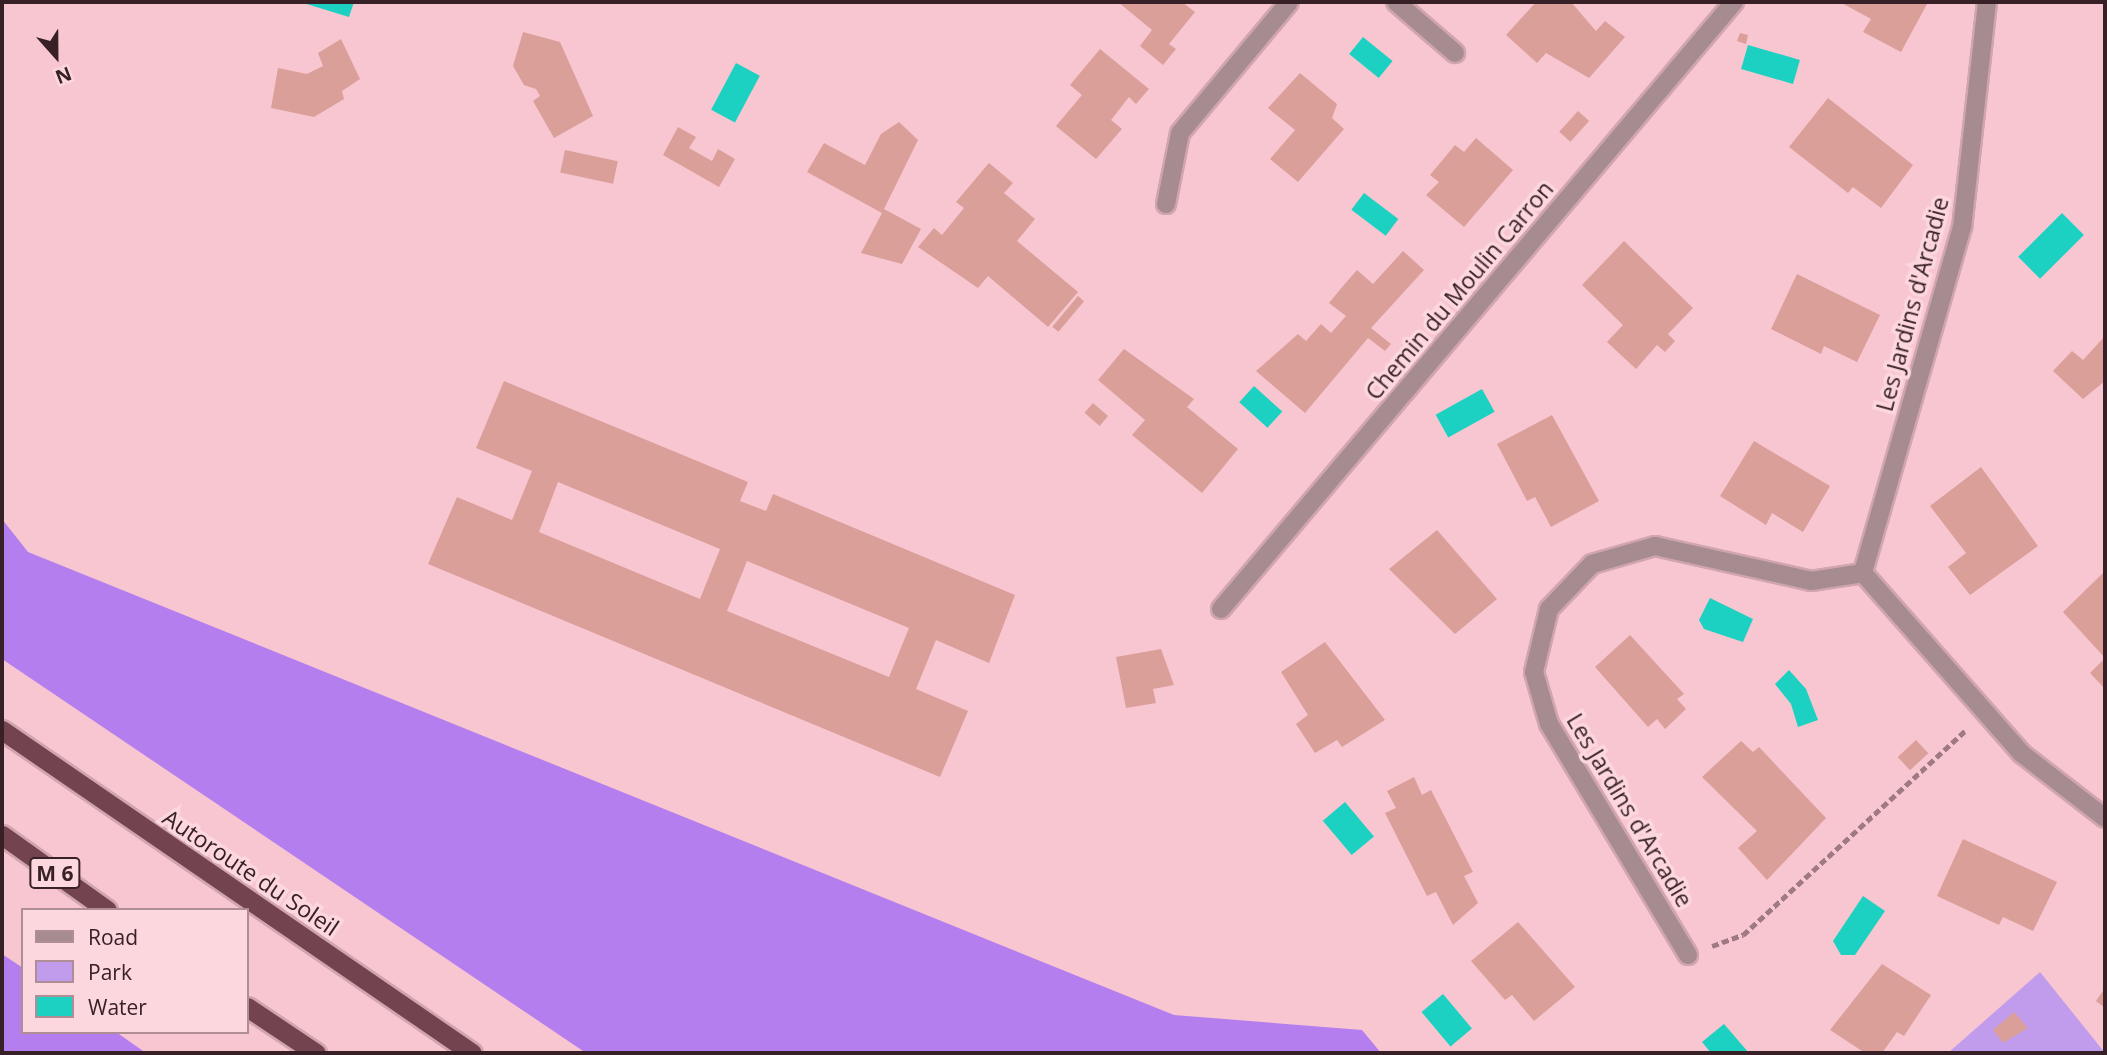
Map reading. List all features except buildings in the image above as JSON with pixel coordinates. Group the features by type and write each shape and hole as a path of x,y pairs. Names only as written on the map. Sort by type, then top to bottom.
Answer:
{"highway":[{"name":"Autoroute du Soleil","path":"2,730 472,1053"},
{"name":"M 6","path":"2,835 104,908"},
{"path":"248,1008 316,1053"}],"street":[{"path":"1167,204 1180,133 1289,2"},
{"path":"1396,2 1455,53"},
{"name":"Chemin du Moulin Carron","path":"1222,609 1734,2"},
{"name":"Les Jardins d'Arcadie","path":"1688,955 1549,724 1534,672 1549,609 1592,564 1655,545 1811,581 1863,573 1962,227 1987,2"},
{"path":"1863,573 2021,753 2105,818"}],"path":[{"path":"1688,955 1743,935 1986,713"}],"green space":[{"path":"2040,972 2105,1053 1948,1053"}],"shaded area":[{"path":"2,519 28,552 1174,1015 1362,1030 1381,1053 586,1053 2,659"},
{"path":"2,954 21,967 21,1034 119,1034 146,1053 2,1053"}],"water":[{"path":"300,2 354,2 349,17"},
{"path":"1363,37 1393,61 1379,78 1349,54"},
{"path":"1748,45 1800,60 1793,84 1741,69"},
{"path":"736,63 760,76 735,122 711,110"},
{"path":"1364,193 1398,219 1386,236 1351,210"},
{"path":"2062,213 2084,235 2040,279 2018,257"},
{"path":"1254,386 1282,411 1268,428 1239,402"},
{"path":"1482,389 1495,412 1448,437 1436,415"},
{"path":"1710,598 1753,619 1743,642 1704,629 1699,620"},
{"path":"1789,670 1806,689 1818,720 1798,727 1791,704 1775,684"},
{"path":"1345,802 1374,836 1352,855 1323,821"},
{"path":"1863,896 1885,911 1855,955 1841,955 1833,941"},
{"path":"1443,994 1472,1028 1450,1046 1422,1012"},
{"path":"1724,1024 1749,1053 1711,1053 1702,1042"}]}
